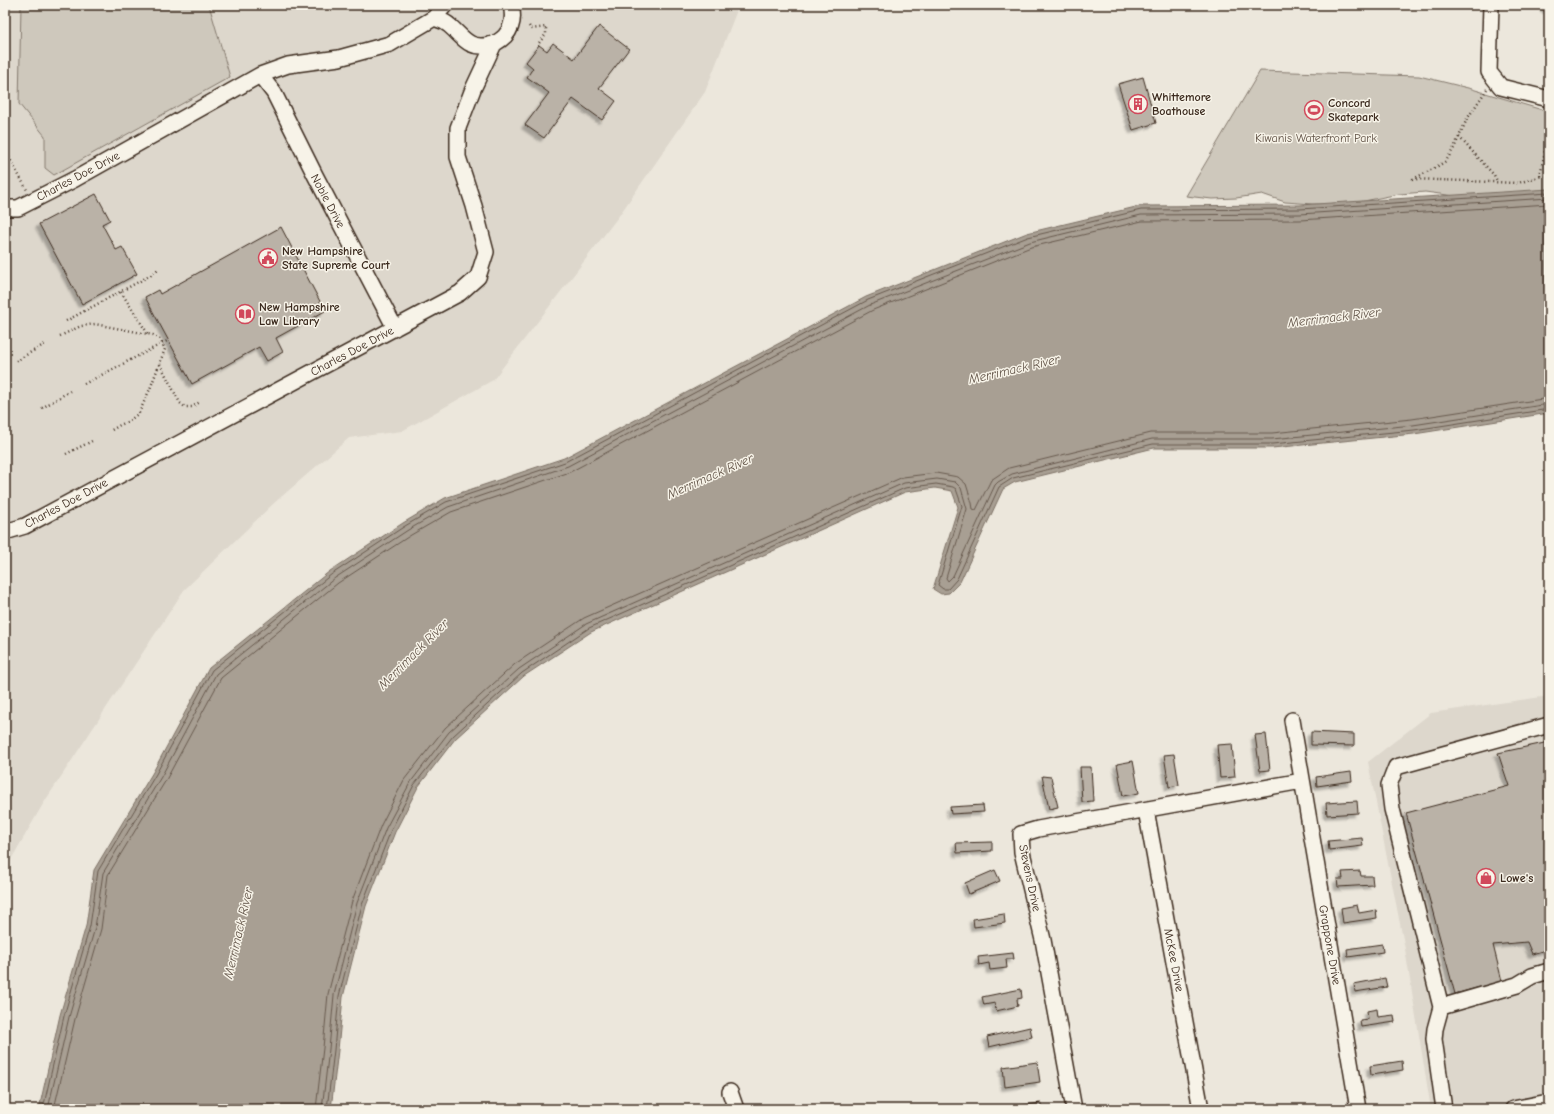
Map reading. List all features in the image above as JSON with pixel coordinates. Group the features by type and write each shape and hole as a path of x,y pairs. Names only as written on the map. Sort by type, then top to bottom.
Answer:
{"street":[{"name":"Charles Doe Drive","path":"5,208 18,208 75,179 260,76 288,65 339,58 390,44 434,18 445,5"},
{"name":"Charles Doe Drive","path":"5,532 25,526 395,328 460,293 478,278 486,252 474,206 458,157 458,128 473,89 494,44 502,39 510,28 513,14 511,5"},
{"path":"1491,5 1489,72 1501,87 1549,99"},
{"path":"434,18 443,20 464,40 473,45 484,46 494,44"},
{"name":"Noble Drive","path":"260,76 274,93 395,328"},
{"name":"Grappone Drive","path":"1292,720 1358,1109"},
{"path":"1444,1109 1434,1039 1435,1029 1441,1008 1392,809 1389,785 1396,767 1549,725"},
{"name":"Stevens Drive","path":"1074,1109 1043,940 1022,852 1021,834 1038,829 1302,782"},
{"name":"McKee Drive","path":"1146,810 1202,1109"},
{"path":"1441,1008 1517,985 1532,976 1549,971"},
{"path":"730,1092 736,1109"},
{"path":"1513,1109 1543,1103 1544,1109"}],"path":[{"path":"529,26 533,29 546,27 546,34 539,43"},
{"path":"1494,78 1467,120 1446,161 1413,179 1518,183 1549,174"},
{"path":"1540,176 1549,130"},
{"path":"1459,137 1494,175 1497,181"},
{"path":"5,150 28,191"},
{"path":"66,321 153,274 159,268"},
{"path":"121,292 148,334"},
{"path":"60,336 82,326 95,324 148,334 160,339 163,344 165,349 139,413 130,421 110,431"},
{"path":"84,384 169,340"},
{"path":"16,361 45,344"},
{"path":"160,363 180,403 185,407 192,407 200,402"},
{"path":"42,408 70,391"},
{"path":"66,454 94,440"}],"shaded area":[{"path":"5,5 739,5 705,92 618,217 493,380 402,431 349,438 273,504 184,590 43,804 5,870"},
{"path":"1549,696 1549,1109 1431,1109 1405,949 1368,762 1431,713"}],"green space":[{"path":"21,5 209,5 230,77 54,175 45,168 45,136 19,104"},
{"name":"Kiwanis Waterfront Park","path":"1260,71 1419,76 1472,89 1549,112 1549,197 1463,197 1425,192 1399,194 1349,204 1313,204 1285,202 1262,194 1236,198 1212,199 1186,196"}],"water":[{"name":"Merrimack River","path":"1549,189 1549,413 1414,434 1272,448 1154,448 1015,482 1003,489 960,582 949,593 941,594 933,589 958,507 952,491 935,488 905,492 591,632 524,676 455,739 418,787 395,832 366,906 343,997 331,1109 39,1109 60,1015 86,926 94,870 153,772 209,668 330,571 403,523 445,498 564,458 866,297 1027,233 1140,206 1300,205"}],"building":[{"path":"1545,5 1549,5 1549,10 1544,8"},
{"path":"599,26 629,49 599,88 616,101 602,120 573,99 544,138 525,125 549,93 527,77 533,68 526,62 539,45 547,51 553,43 574,59"},
{"name":"Whittemore Boathouse","path":"1143,77 1156,123 1133,130 1118,84"},
{"path":"96,194 110,220 102,224 116,250 122,247 137,274 82,304 39,224"},
{"path":"281,227 325,311 276,338 283,352 267,361 259,347 192,384 145,297 158,290 160,294"},
{"path":"1311,732 1354,734 1354,746 1311,745"},
{"path":"1266,734 1270,770 1260,771 1255,735"},
{"name":"Lowe's","path":"1549,742 1549,949 1532,954 1527,942 1493,945 1502,981 1455,994 1406,813 1509,786 1498,753"},
{"path":"1232,744 1235,777 1220,778 1217,745"},
{"path":"1174,754 1179,785 1169,787 1164,755"},
{"path":"1133,761 1139,793 1123,796 1117,764"},
{"path":"1080,767 1091,767 1093,801 1082,802"},
{"path":"1351,772 1352,781 1317,786 1316,777"},
{"path":"1042,776 1051,777 1058,807 1049,809"},
{"path":"1357,801 1358,813 1327,815 1326,803"},
{"path":"983,805 984,812 951,814 950,807"},
{"path":"1362,838 1363,846 1329,850 1328,841"},
{"path":"992,842 992,851 957,853 956,843"},
{"path":"995,870 1000,881 969,894 965,883"},
{"path":"1360,871 1361,876 1372,876 1373,885 1338,887 1337,879 1343,879 1342,872"},
{"path":"1357,905 1359,913 1376,910 1377,918 1343,923 1341,908"},
{"path":"1004,914 1005,923 974,927 973,919"},
{"path":"1382,944 1383,952 1348,957 1347,949"},
{"path":"1013,953 1014,959 1006,959 1007,968 990,970 989,963 979,965 978,957"},
{"path":"1385,978 1387,987 1355,992 1354,984"},
{"path":"1021,989 1022,998 1017,999 1018,1006 996,1011 995,1003 984,1005 982,997"},
{"path":"1377,1009 1378,1017 1394,1015 1395,1022 1361,1027 1360,1020 1368,1019 1367,1011"},
{"path":"1030,1027 1032,1037 989,1047 987,1037"},
{"path":"1402,1061 1403,1070 1371,1075 1370,1066"},
{"path":"1037,1062 1040,1082 1005,1087 1003,1067"},
{"path":"1041,1103 1041,1109 1007,1109 1006,1107"}],"place":[{"name":"Whittemore Boathouse","path":"1138,104"},
{"name":"Concord Skatepark","path":"1314,110"},
{"name":"New Hampshire State Supreme Court","path":"268,258"},
{"name":"New Hampshire Law Library","path":"245,314"},
{"name":"Lowe's","path":"1486,878"}]}
